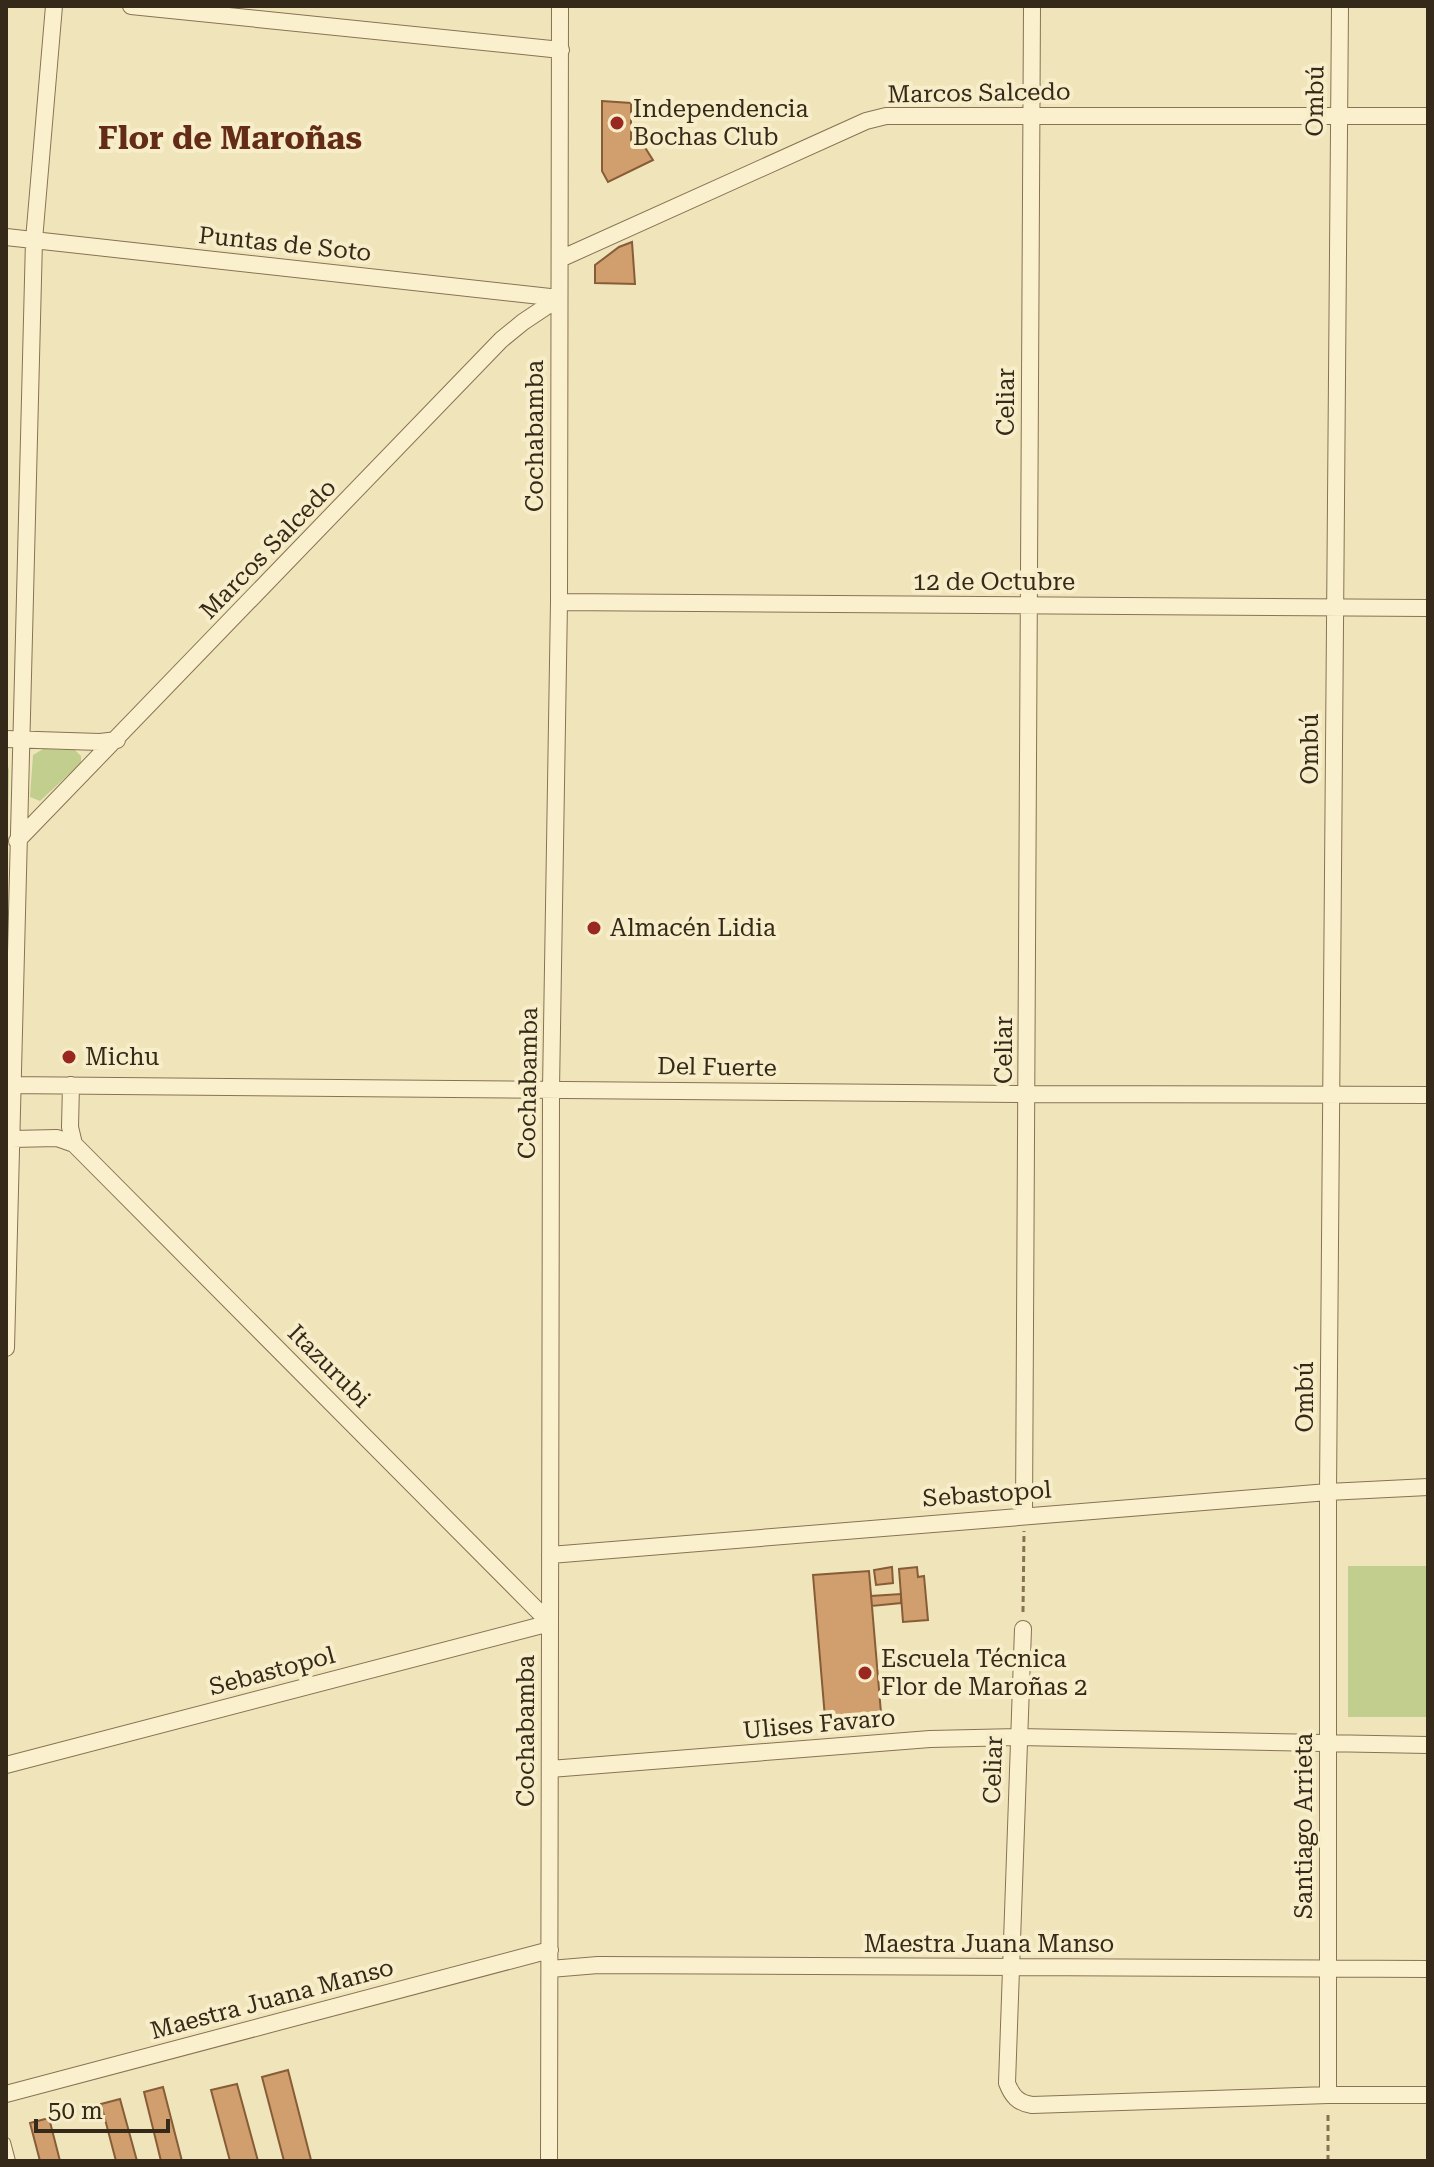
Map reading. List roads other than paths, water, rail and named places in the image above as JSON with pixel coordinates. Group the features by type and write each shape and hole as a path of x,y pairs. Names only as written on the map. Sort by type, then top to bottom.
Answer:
{"street":[{"path":"6,1348 12,1139 9,1085 17,841 13,739 34,240 54,6"},
{"path":"131,6 561,50"},
{"name":"Cochabamba","path":"549,2161 551,1089 559,602 560,6"},
{"name":"Celiar","path":"1024,1515 1032,6"},
{"name":"Ombú","path":"1328,1492 1340,6"},
{"name":"Marcos Salcedo","path":"560,259 866,121 886,116 1428,116"},
{"name":"Puntas de Soto","path":"6,237 559,298"},
{"name":"Marcos Salcedo","path":"17,841 501,340 559,298"},
{"name":"12 de Octubre","path":"559,602 1428,608"},
{"path":"13,739 117,740"},
{"name":"Del Fuerte","path":"9,1085 1428,1095"},
{"path":"71,1085 70,1127 74,1144"},
{"path":"12,1139 57,1138 74,1144"},
{"name":"Itazurubi","path":"74,1144 550,1623"},
{"name":"Sebastopol","path":"550,1555 1024,1515 1428,1487"},
{"name":"Santiago Arrieta","path":"1328,1492 1328,2095"},
{"name":"Sebastopol","path":"6,1765 550,1623"},
{"name":"Celiar","path":"1023,1629 1007,2083 1012,2094 1024,2104 1032,2105 1328,2095"},
{"name":"Ulises Favaro","path":"550,1769 930,1739 1018,1737 1428,1745"},
{"name":"Maestra Juana Manso","path":"6,2094 550,1950"},
{"name":"Maestra Juana Manso","path":"550,1969 598,1965 1428,1969"},
{"path":"1328,2095 1428,2095"}],"lane":[{"path":"6,2142 11,2161"}],"place":[{"name":"Independencia Bochas Club","path":"617,123"},
{"name":"Almacén Lidia","path":"594,928"},
{"name":"Michu","path":"69,1057"},
{"name":"Escuela Técnica Flor de Maroñas 2","path":"865,1673"}],"district":[{"name":"Flor de Maroñas","path":"230,138"}]}
